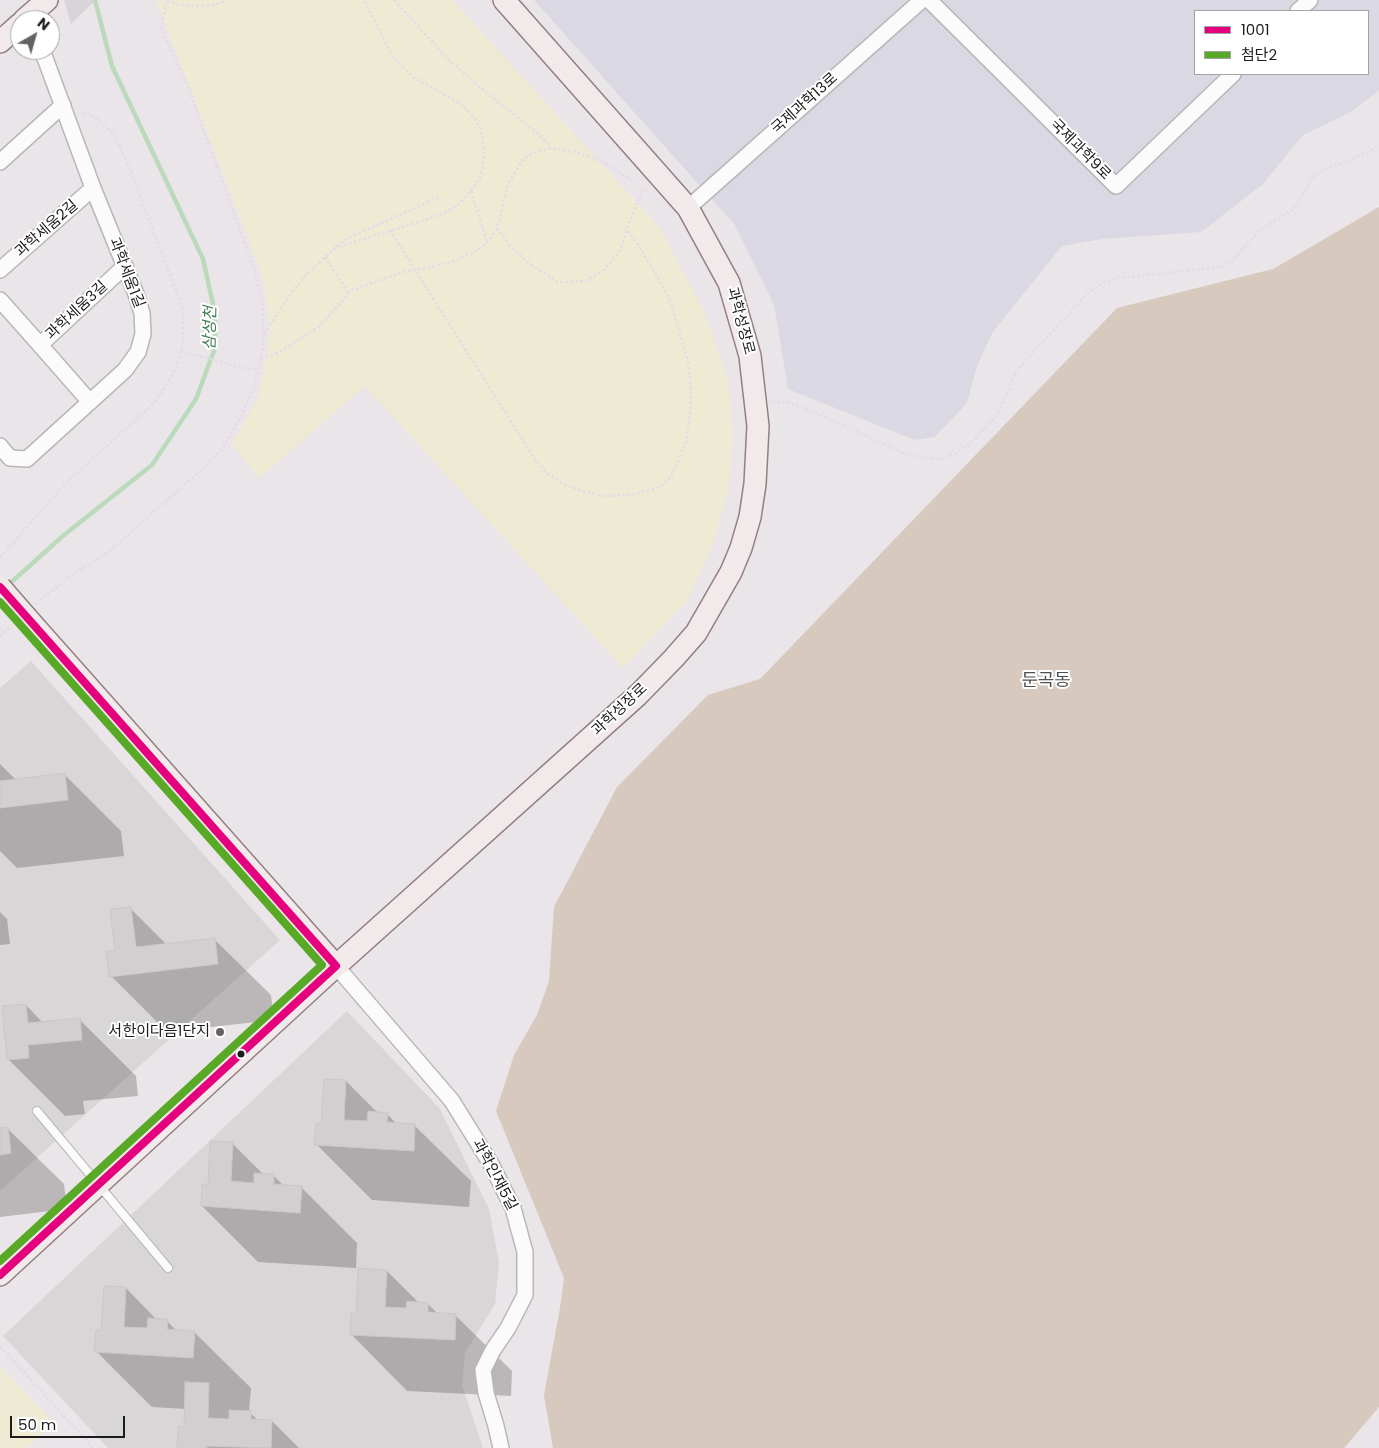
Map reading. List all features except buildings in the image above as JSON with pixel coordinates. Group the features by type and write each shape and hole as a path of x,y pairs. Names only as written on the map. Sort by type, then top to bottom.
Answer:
{"street":[{"name":"과학성장로","path":"0,1275 336,966 638,695 696,633 731,572 741,548 750,517 757,456 758,426 750,356 729,282 688,208 504,0"},
{"name":"국제과학13로","path":"688,208 922,0"},
{"name":"국제과학9로","path":"928,0 1116,186 1232,75"},
{"path":"1299,10 1310,0"},
{"path":"0,42 10,33"},
{"name":"과학세움1길","path":"0,446 10,458 27,459 125,370 138,352 143,334 142,313 136,294 93,188 46,60"},
{"path":"0,162 64,107"},
{"name":"과학세움2길","path":"0,270 93,188"},
{"name":"과학세움3길","path":"90,402 40,344 125,266"},
{"path":"0,300 40,344"},
{"path":"0,587 336,966"},
{"name":"과학인재5길","path":"336,966 452,1101 491,1164 513,1208 524,1252 525,1294 508,1328 493,1350 483,1370 486,1393 501,1448"}],"lane":[{"path":"36,1111 168,1268"}],"path":[{"path":"0,636 69,577 106,554 206,466 222,449 241,417 256,382 263,345 263,305 254,268 187,84 161,28 167,1 181,5 198,6 214,5 227,0"},
{"path":"335,248 444,213 459,204 471,191 479,180 483,167 484,150 481,130 474,118 464,106 413,77 393,57 364,0"},
{"path":"394,0 448,59 537,133 551,148"},
{"path":"0,558 64,485 148,409 160,394 177,366 183,342 183,309 129,167 114,134 91,114 64,107"},
{"path":"756,400 787,402 807,409 911,455 924,458 941,458 956,453 971,443 997,416 1017,370 1089,292 1103,282 1117,278 1222,267 1231,262 1262,228 1293,210 1314,176 1328,168 1369,152 1379,144"},
{"path":"260,358 278,353 320,326 352,290 406,271 451,262 472,253 487,242 497,228 509,182 518,166 532,153 551,148 575,152 601,161 636,183"},
{"path":"497,228 513,249 530,264 558,282 586,281 605,269 621,249 643,190"},
{"path":"471,191 487,242"},
{"path":"263,336 298,285 335,248 348,238 439,197"},
{"path":"390,230 534,458 548,474 564,484 603,496 631,495 657,488 666,482 672,475 686,442 690,413 691,392 687,358 671,303 637,243 627,230"},
{"path":"325,257 349,293"},
{"path":"181,351 243,368 258,370"},
{"path":"0,1346 93,1448"}],"shaded area":[{"path":"156,0 452,0 659,227 704,311 728,380 733,437 728,489 714,541 688,600 623,668 365,386 259,478 232,444 258,399 270,336 264,280"},
{"path":"534,0 1379,0 1379,90 1351,112 1303,135 1263,184 1201,232 1102,239 1062,246 992,333 976,369 967,403 935,437 915,440 788,389 774,305 735,225"},
{"path":"1379,207 1379,1407 1344,1448 553,1448 544,1395 564,1278 496,1111 514,1055 537,1015 549,981 554,907 617,787 708,695 760,679 1117,308 1273,269"},
{"path":"31,661 280,940 0,1191 0,688"},
{"path":"347,1011 440,1109 489,1209 499,1262 495,1304 465,1353 462,1385 483,1448 108,1448 3,1336"},
{"path":"0,1366 54,1423 27,1448 0,1448"}],"pier":[{"path":"64,0 96,0 71,24"}],"waterway":[{"name":"삼성천","path":"7,586 64,535 152,465 196,399 215,348 215,313 203,259 112,66 95,0"}],"transit line":[{"name":"1001","path":"0,587 336,966"},
{"name":"첨단2","path":"0,602 322,965 0,1261"},
{"name":"1001","path":"0,1275 336,966"}],"place":[{"name":"서한이다음1단지","path":"220,1032"}],"district":[{"name":"둔곡동","path":"1046,681"}]}
